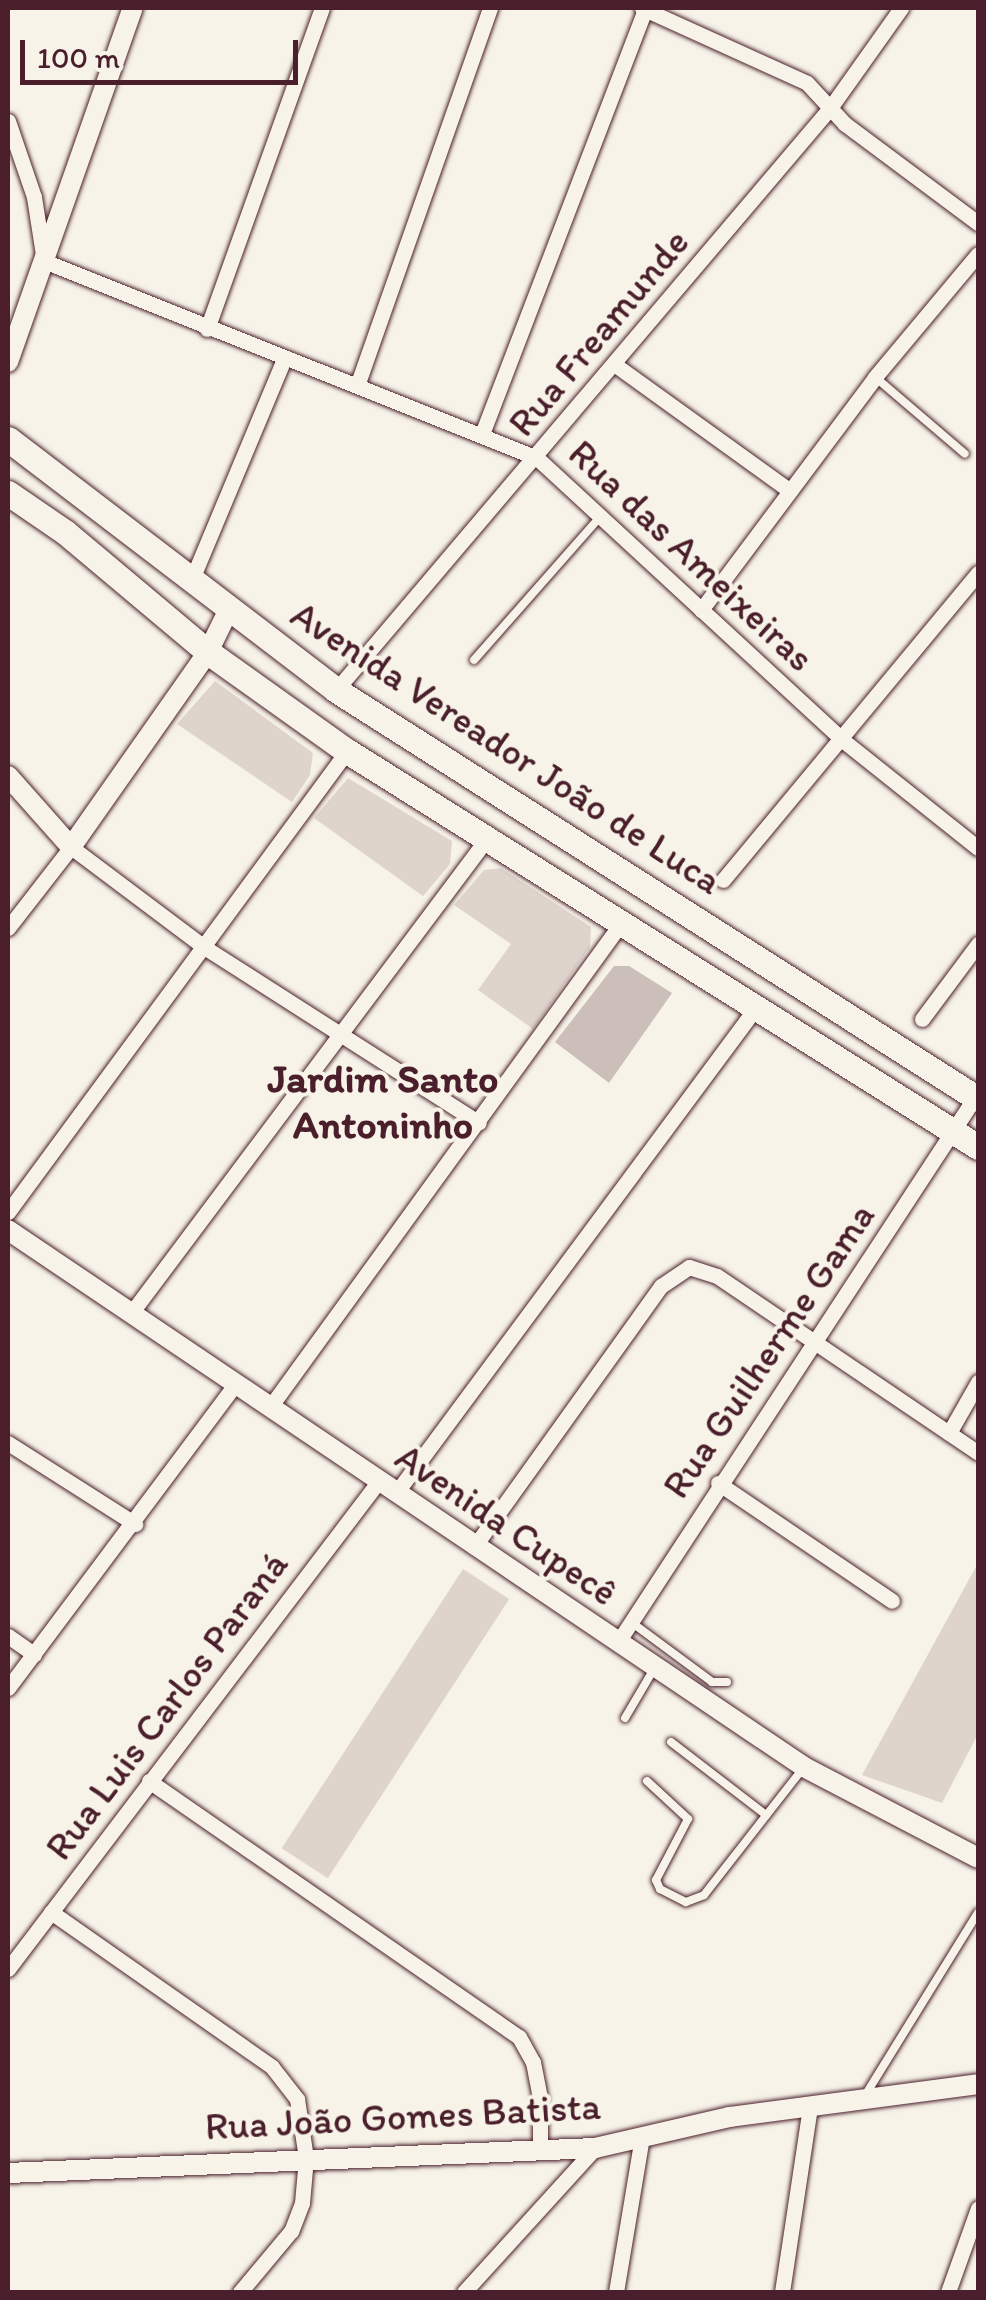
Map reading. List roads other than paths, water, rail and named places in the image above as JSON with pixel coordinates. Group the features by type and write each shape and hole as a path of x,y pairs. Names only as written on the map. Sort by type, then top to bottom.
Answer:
{"main road":[{"name":"Avenida Vereador João de Luca","path":"8,439 336,690 977,1098"},
{"path":"8,493 66,532 208,652 348,751 978,1147"}],"street":[{"path":"8,362 133,8"},
{"path":"206,328 322,8"},
{"path":"358,383 490,8"},
{"path":"482,434 644,8 807,83 830,108 978,223"},
{"name":"Rua Freamunde","path":"336,690 537,458 830,108 901,8"},
{"path":"8,121 34,197 44,261"},
{"path":"701,610 875,377 978,254"},
{"name":"Rua das Ameixeiras","path":"44,261 284,359 358,383 537,458 840,738 978,848"},
{"path":"192,579 284,359"},
{"path":"614,364 790,491"},
{"path":"722,880 978,572"},
{"path":"8,928 71,847 208,652 230,607"},
{"path":"8,1212 348,751"},
{"path":"8,776 71,847 204,946 479,1123"},
{"path":"132,1312 488,837"},
{"path":"270,1407 622,922"},
{"path":"922,1019 978,944"},
{"name":"Rua Luis Carlos Paraná","path":"8,1969 149,1781 387,1487 757,1006"},
{"name":"Rua Guilherme Gama","path":"618,1642 811,1342 977,1098"},
{"name":"Avenida Cupecê","path":"8,1230 804,1767 978,1858"},
{"path":"474,1547 677,1270 701,1267 978,1453"},
{"path":"949,1433 978,1382"},
{"path":"8,1688 236,1383"},
{"path":"8,1442 134,1524"},
{"path":"718,1483 892,1601"},
{"path":"8,1636 34,1654"},
{"path":"149,1781 519,2037 534,2062 540,2152"},
{"path":"52,1912 272,2067 297,2099 306,2158 302,2203 291,2231 240,2292"},
{"name":"Rua João Gomes Batista","path":"8,2173 595,2148 810,2106 978,2084"},
{"path":"782,2292 810,2106"},
{"path":"616,2292 642,2136"},
{"path":"464,2292 595,2148"},
{"path":"948,2292 978,2208"}],"lane":[{"path":"875,377 965,454"},
{"path":"474,660 599,518"},
{"path":"631,1622 712,1682 727,1682"},
{"path":"625,1718 656,1668"},
{"path":"671,1742 766,1815"},
{"path":"647,1782 688,1819 656,1880 660,1889 686,1902 704,1895 804,1767"},
{"path":"864,2098 978,1913"}],"district":[{"name":"Jardim Santo Antoninho","path":"383,1101"}]}
